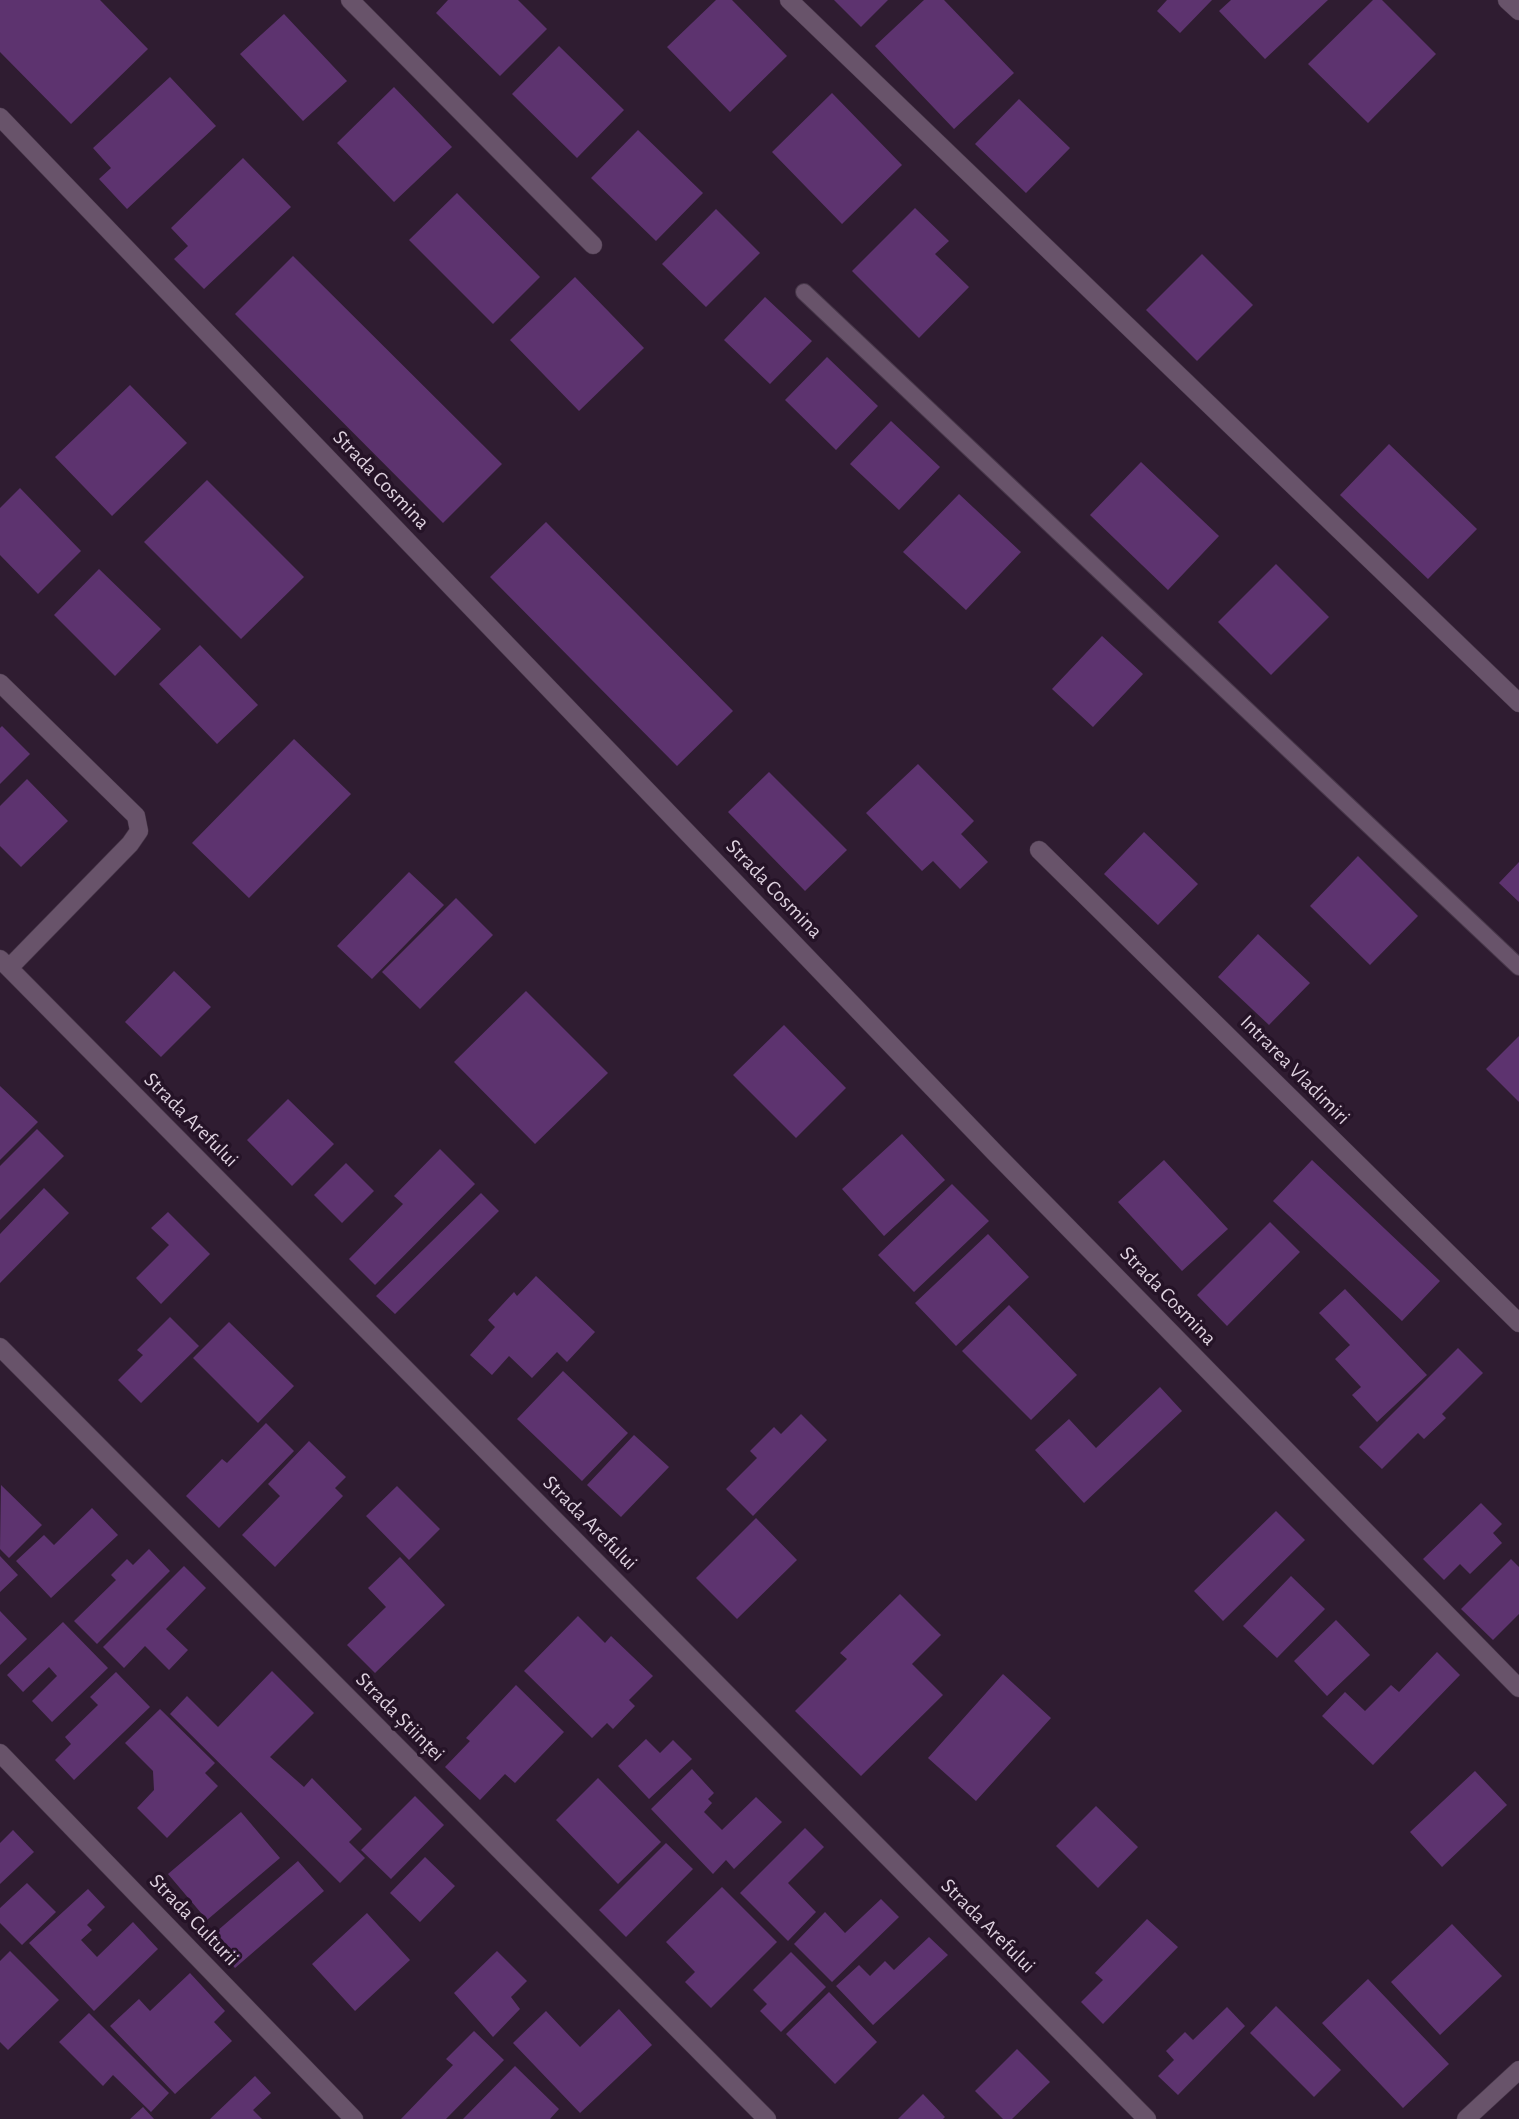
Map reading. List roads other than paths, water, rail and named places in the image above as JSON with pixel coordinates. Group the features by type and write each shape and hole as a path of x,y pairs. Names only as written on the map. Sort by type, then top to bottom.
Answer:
{"street":[{"path":"350,0 593,245"},
{"path":"789,0 1519,703"},
{"path":"1507,0 1519,11"},
{"name":"Strada Cosmina","path":"0,117 1008,1166 1519,1688"},
{"path":"0,683 136,816 139,831 130,844 4,963"},
{"name":"Intrarea Vladimiri","path":"1039,850 1519,1323"},
{"name":"Strada Arefului","path":"4,963 1147,2119"},
{"name":"Strada Științei","path":"0,1347 767,2119"},
{"name":"Strada Culturii","path":"0,1754 354,2119"},
{"path":"1466,2119 1519,2070"}],"lane":[{"path":"804,292 1519,967"}]}
